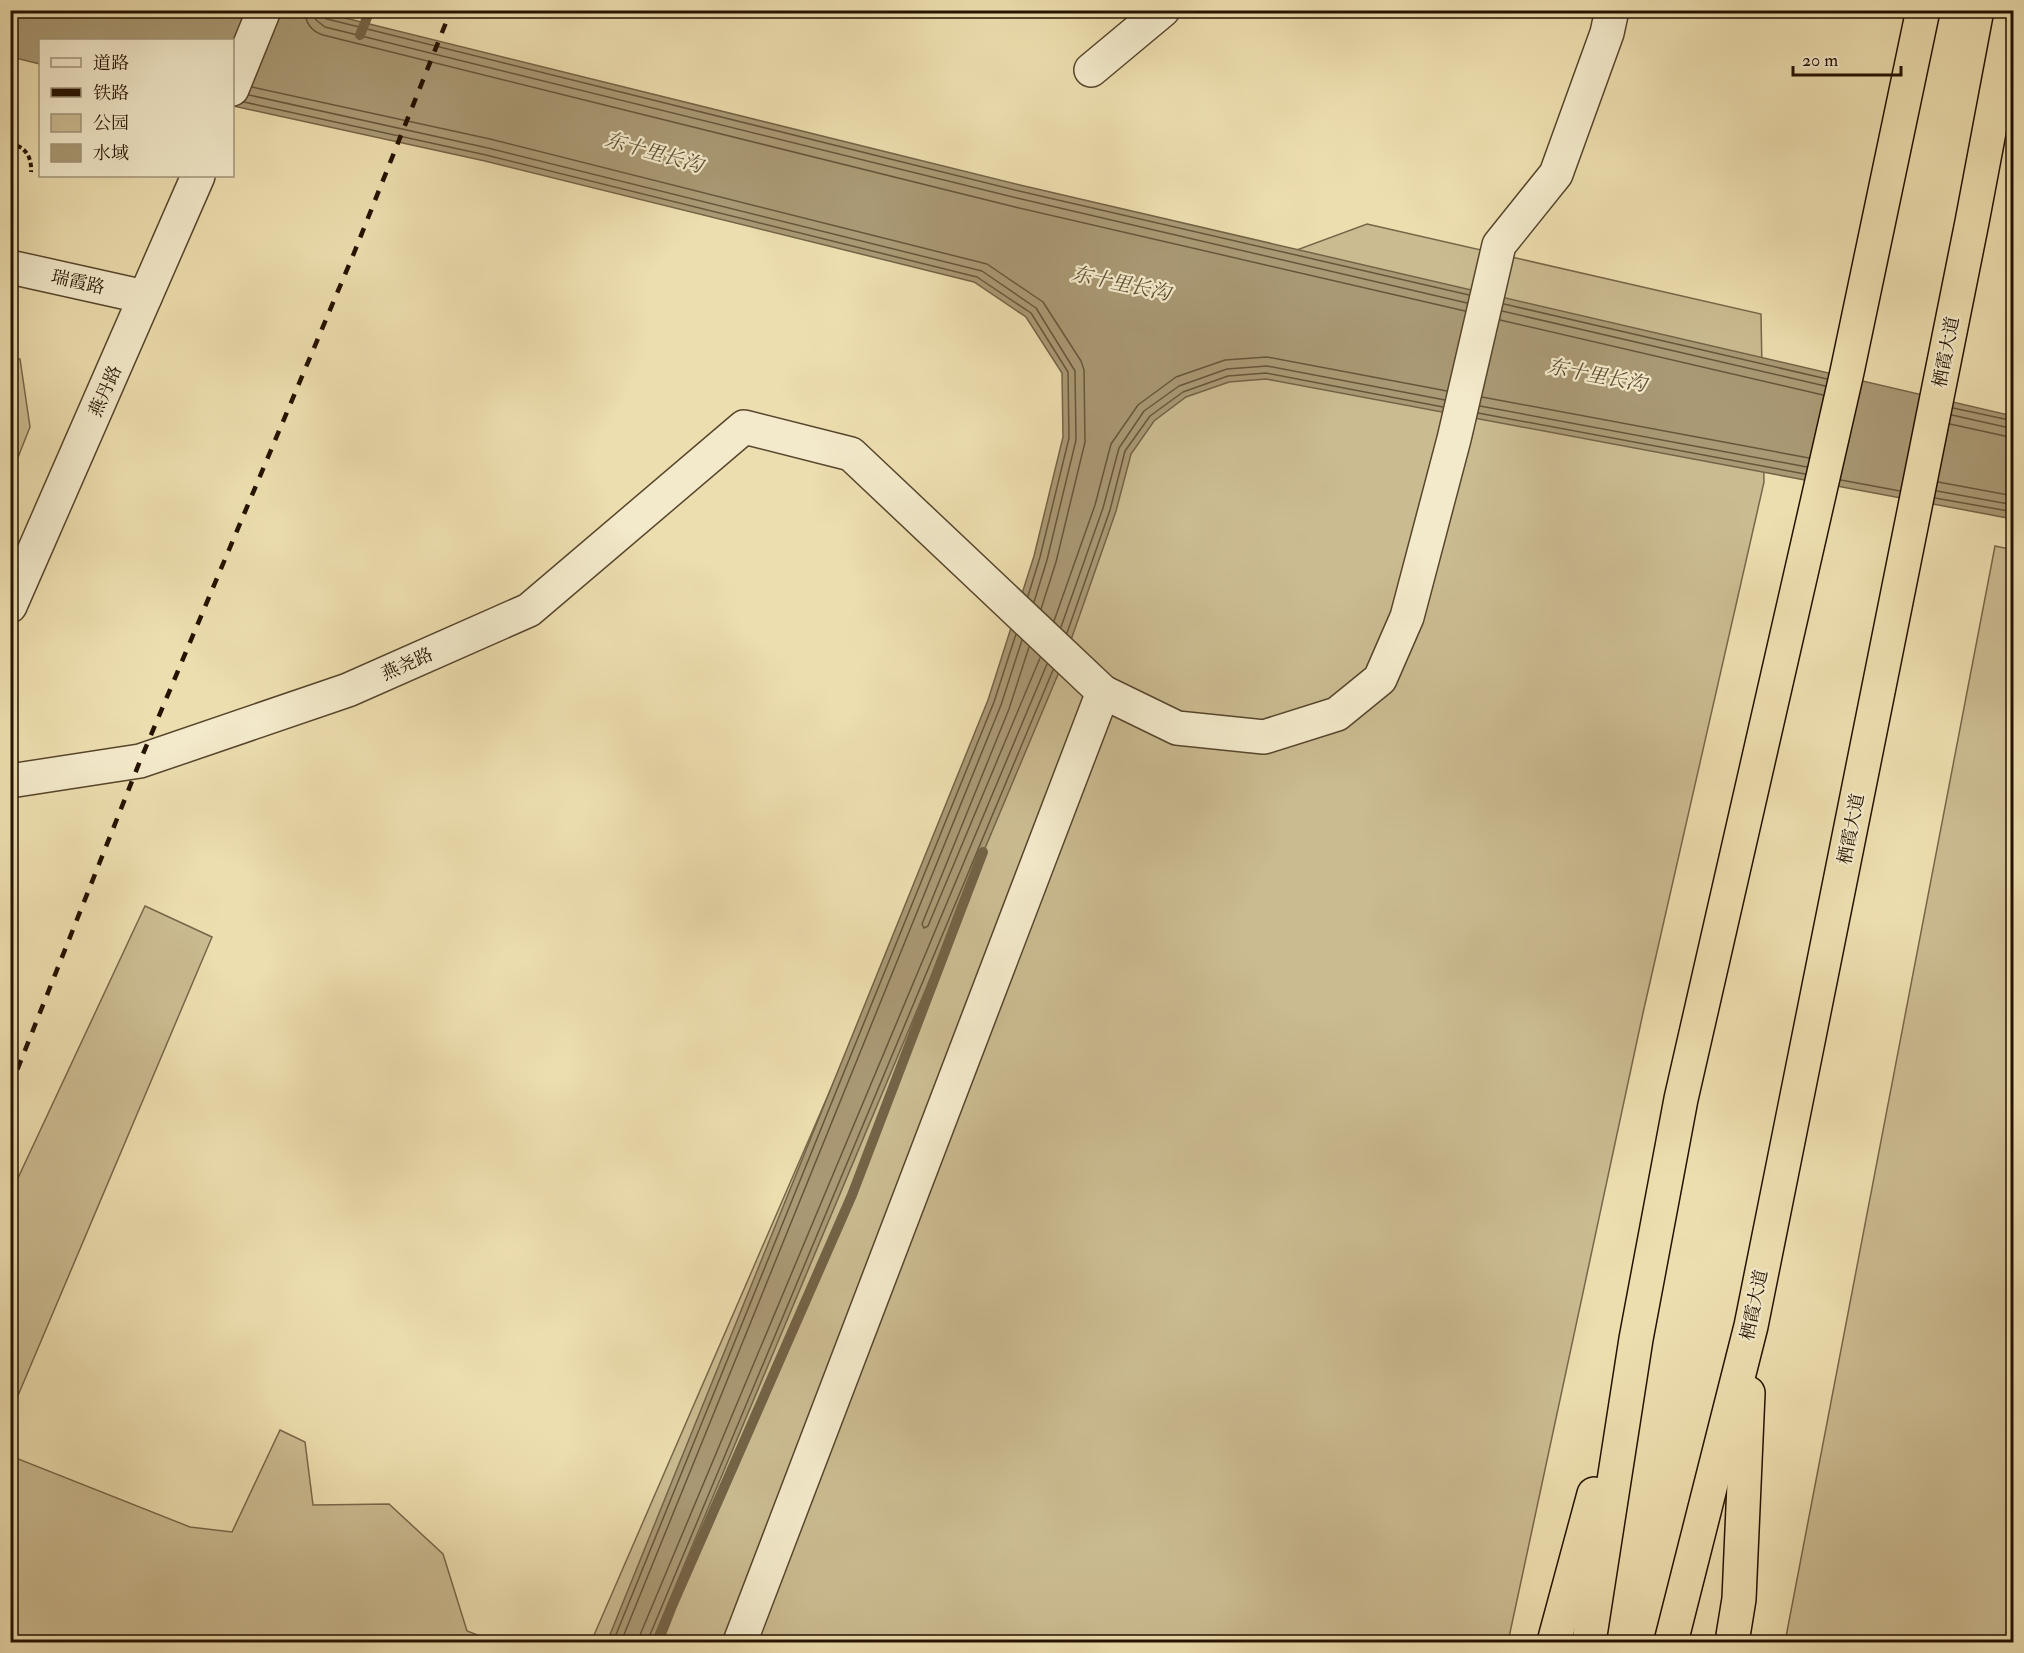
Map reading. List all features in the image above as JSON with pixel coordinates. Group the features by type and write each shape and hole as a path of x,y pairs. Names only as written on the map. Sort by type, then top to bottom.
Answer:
{"highway":[{"path":"1589,1642 1636,1339 1681,1099 1847,372 1923,10"},
{"name":"栖霞大道","path":"1671,1642 1751,1326 1968,246 2012,10"},
{"path":"1732,1642 1739,1599 1751,1326"},
{"path":"1554,1642 1636,1339"}],"street":[{"path":"234,84 264,10"},
{"path":"1091,70 1163,10"},
{"path":"740,1642 1103,692 1177,728 1264,737 1337,714 1380,679 1407,616 1454,439 1499,245 1556,174 1607,33 1612,10"},
{"name":"燕丹路","path":"10,606 198,177"},
{"name":"瑞霞路","path":"10,267 146,297"},
{"name":"燕尧路","path":"10,781 140,761 348,690 529,610 744,427 851,454 1103,692"}],"path":[{"path":"10,144 24,149 32,164 31,172"}],"green space":[{"path":"1367,224 1761,314 1764,482 1643,1013 1508,1642 591,1642 1175,295"},
{"path":"11,357 20,359 30,427 11,475"},
{"path":"1995,546 2014,550 2013,1642 1785,1642"},
{"path":"145,906 212,937 11,1412 11,1193"},
{"path":"280,1430 305,1442 313,1505 389,1504 443,1554 467,1631 495,1642 11,1642 11,1456 190,1527 232,1532"}],"water":[{"name":"东十里长沟","path":"11,11 317,11 1020,185 2013,416 2013,519 1266,379 1229,382 1186,397 1154,421 1131,454 1116,511 1064,660 652,1642 607,1642 988,700 1034,556 1063,437 1062,373 1026,317 974,282 485,161 234,106 234,39 39,39 39,64 11,57"}],"waterway":[{"path":"360,35 370,10"},
{"path":"658,1642 852,1195 983,852"}],"railway":[{"path":"10,1088 140,761 354,253 451,10"}]}
